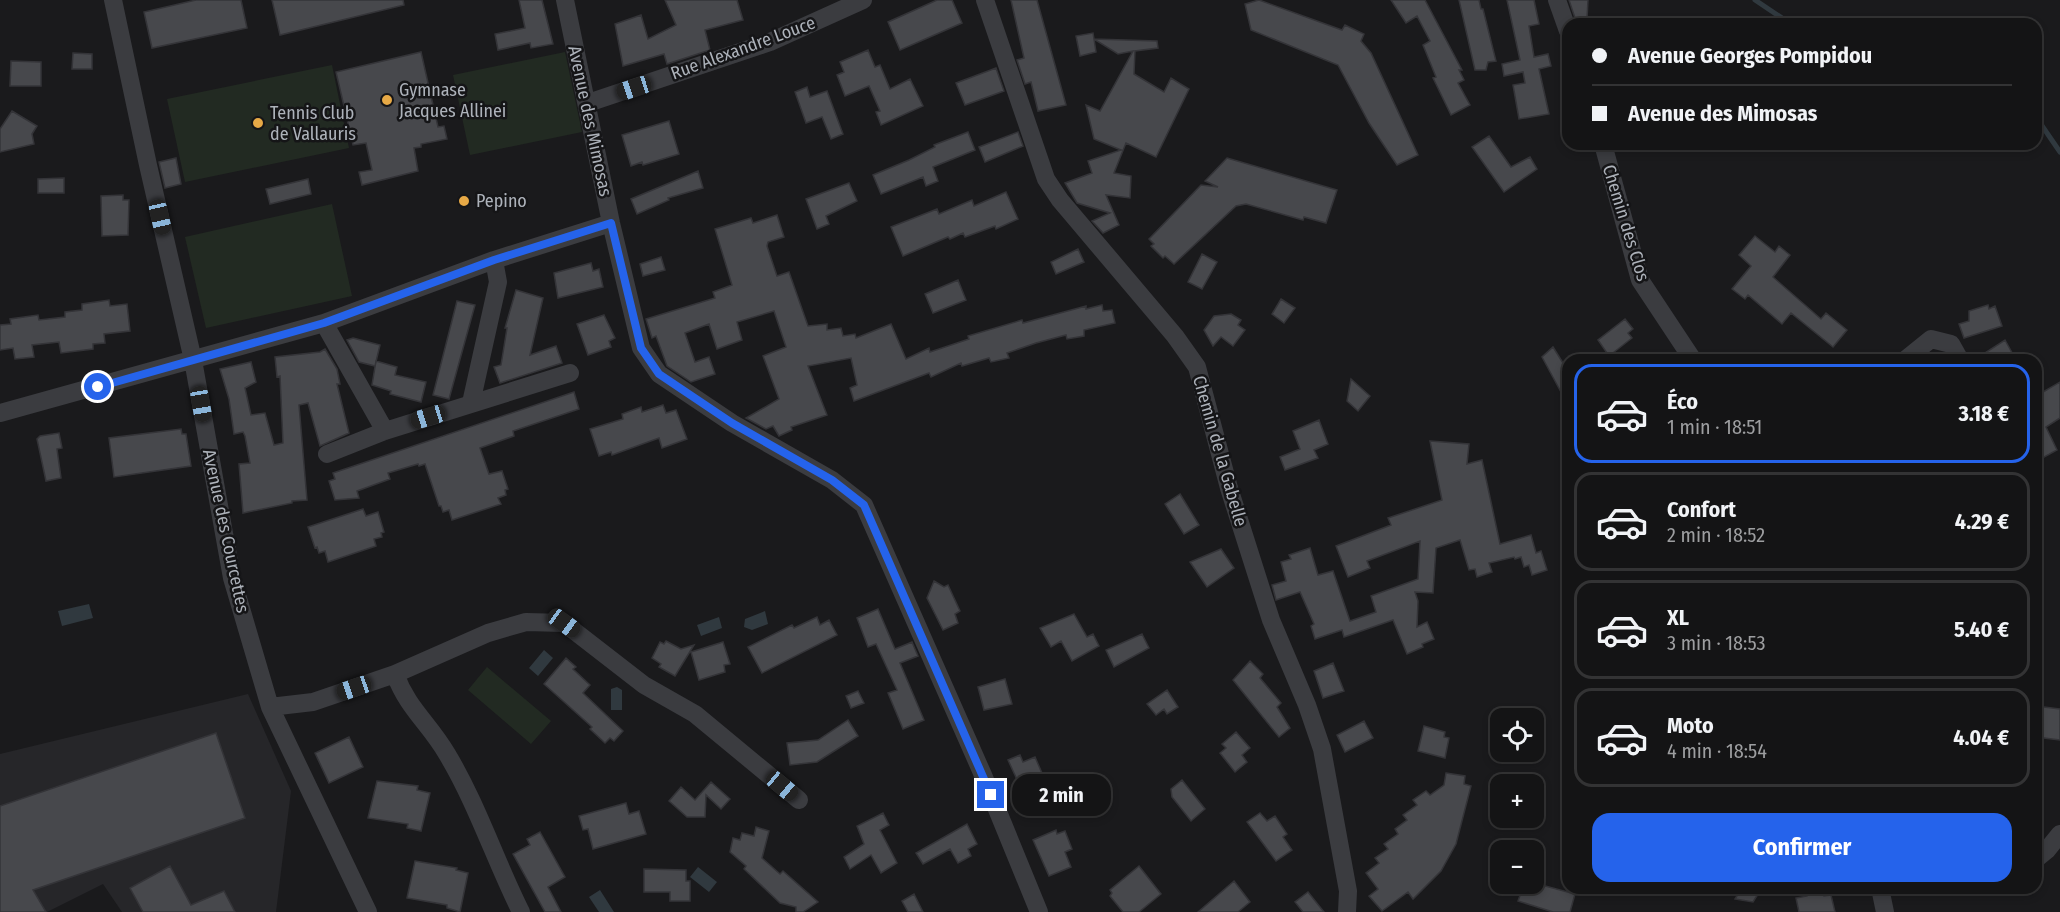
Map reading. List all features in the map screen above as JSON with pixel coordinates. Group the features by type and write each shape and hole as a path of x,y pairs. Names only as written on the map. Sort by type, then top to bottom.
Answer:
{"street":[{"name":"Avenue des Courcettes","path":"113,0 148,165 194,360 232,578 270,707 368,912"},
{"name":"Avenue des Mimosas","path":"566,0 611,223 641,348 659,374 732,423 832,480 864,505 983,775 1039,912"},
{"name":"Rue Alexandre Louce","path":"588,103 770,42 863,0"},
{"name":"Chemin de la Gabelle","path":"985,0 1047,178 1060,200 1175,336 1197,367 1229,488 1271,620 1307,705 1322,749 1348,891 1347,912"},
{"path":"1557,0 1563,18"},
{"name":"Chemin des Clos","path":"1605,150 1640,280 1689,354"},
{"path":"0,413 324,323 494,260 611,223"},
{"path":"471,404 498,282 494,260"},
{"path":"324,323 385,431"},
{"path":"1909,354 1930,339 1951,344 1957,354"},
{"path":"327,454 385,431 570,374"},
{"path":"270,707 313,702 395,674 488,633 526,622 564,623 644,684 694,714 799,800"},
{"path":"395,674 403,696 446,752 483,822 497,862 521,912"},
{"path":"2042,854 2060,834"},
{"path":"1881,894 1885,912"}],"shaded area":[{"path":"565,52 582,132 470,155 453,75"},
{"name":"Tennis Club de Vallauris","path":"332,65 349,148 185,182 167,99"},
{"path":"332,204 352,296 206,328 185,237"},
{"path":"89,604 93,618 62,626 58,611"},
{"path":"765,611 768,624 752,630 744,627 745,619"},
{"path":"719,617 722,628 701,636 697,625"},
{"path":"544,650 553,658 538,676 529,668"},
{"path":"487,667 551,721 531,744 468,690"},
{"path":"617,687 622,690 622,710 611,710 611,689"},
{"path":"248,694 291,791 276,912 122,912 103,884 47,912 0,912 0,754"},
{"path":"698,867 717,882 709,892 690,877"},
{"path":"600,890 614,912 599,912 589,897"}],"building":[{"path":"196,0 241,0 247,28 152,48 144,12"},
{"path":"272,0 403,0 404,5 280,35"},
{"path":"519,0 542,0 553,44 531,48 530,43 498,50 495,34 525,28"},
{"path":"665,0 737,0 743,20 705,30 710,50 667,64 664,54 623,66 615,24 641,15 648,39 676,25"},
{"path":"937,0 952,0 962,23 900,50 888,22"},
{"path":"1011,0 1037,0 1066,105 1038,111 1031,82 1025,84 1017,60 1024,58"},
{"path":"1259,0 1342,30 1345,25 1364,34 1361,41 1371,53 1418,155 1397,165 1369,123 1338,65 1251,30 1245,4"},
{"path":"1391,0 1425,0 1462,70 1459,70 1464,80 1458,83 1470,105 1451,115 1433,78 1436,77 1423,45 1430,41 1417,16 1406,23"},
{"path":"1459,0 1479,0 1481,9 1483,9 1496,61 1488,62 1486,70 1475,70"},
{"path":"1507,0 1534,0 1539,24 1529,26 1534,57 1548,54 1551,66 1539,69 1549,114 1519,119 1513,85 1525,83 1523,72 1504,76 1502,64 1520,60"},
{"path":"1569,0 1588,0 1587,18 1575,18"},
{"path":"1093,33 1096,52 1080,56 1076,36"},
{"path":"1094,39 1157,41 1158,48 1135,51 1134,74 1164,92 1171,78 1189,89 1156,157 1126,143 1114,173 1131,176 1130,198 1106,195 1119,225 1103,233 1092,221 1110,213 1077,203 1065,183 1092,173 1088,161 1121,150 1094,139 1086,105 1100,111 1133,51 1118,54"},
{"path":"868,50 875,67 880,65 890,89 910,79 923,106 881,125 876,112 880,111 869,86 845,96 837,75 844,72 840,62"},
{"name":"Gymnase Jacques Allinei","path":"421,52 438,127 444,126 447,139 421,144 421,147 414,148 418,171 362,185 359,172 372,170 366,143 353,145 336,72"},
{"path":"73,53 92,54 92,69 72,69"},
{"path":"11,61 41,62 41,86 10,86"},
{"path":"996,68 1004,91 965,105 956,83"},
{"path":"807,87 810,97 827,91 843,134 831,139 822,117 806,123 795,92"},
{"path":"12,111 37,126 32,134 34,144 0,152 0,129"},
{"path":"669,121 679,154 643,165 642,162 631,166 622,135"},
{"path":"968,132 975,150 933,167 938,181 926,186 923,177 881,194 873,175 909,160 935,147 934,145"},
{"path":"1018,132 1023,146 985,162 979,147"},
{"path":"1489,136 1511,167 1530,157 1537,169 1504,192 1472,147"},
{"path":"176,158 181,184 165,188 159,162"},
{"path":"1227,158 1337,190 1326,223 1304,217 1303,220 1246,204 1236,206 1174,264 1165,256 1163,258 1151,246 1154,244 1149,239 1201,185 1218,187 1205,181"},
{"path":"698,171 703,188 668,198 669,200 637,214 631,199"},
{"path":"64,178 64,193 38,193 38,179"},
{"path":"308,179 311,194 270,204 266,189"},
{"path":"849,183 857,201 826,216 829,224 817,229 806,199"},
{"path":"1006,192 1018,219 996,229 995,226 965,237 963,233 950,239 948,237 903,256 891,227 937,209 939,214 972,200 974,206"},
{"path":"123,195 123,200 129,200 128,235 102,236 101,196"},
{"path":"777,215 784,237 768,242 767,246 777,276 789,272 808,326 827,324 827,330 841,328 843,336 855,334 856,338 891,324 906,359 929,348 930,352 969,339 968,336 1022,320 1023,323 1086,306 1086,309 1102,305 1103,311 1112,310 1115,323 1084,330 1084,336 1067,339 1066,335 1036,343 1007,353 1009,358 991,362 989,358 962,366 961,363 931,377 929,373 854,401 850,388 857,385 851,358 808,366 827,415 791,427 792,430 779,436 773,426 766,429 746,418 779,399 763,356 786,347 774,311 737,322 742,340 717,349 709,324 685,333 695,362 709,357 715,374 691,382 667,366 656,336 652,338 646,319 715,298 713,292 732,285 715,229 751,218 753,223"},
{"path":"1755,236 1775,252 1779,246 1790,255 1773,277 1821,319 1826,313 1847,330 1833,347 1791,313 1782,324 1748,295 1745,299 1732,289 1751,266 1739,255"},
{"path":"1078,249 1084,262 1056,274 1051,262"},
{"path":"1202,254 1217,262 1202,289 1188,282"},
{"path":"661,257 665,270 643,276 640,264"},
{"path":"591,263 593,271 599,269 603,287 558,298 554,273"},
{"path":"958,280 966,300 933,313 925,294"},
{"path":"516,290 543,298 530,355 556,346 562,363 500,383 494,367 501,365 507,328 505,328"},
{"path":"1281,299 1295,308 1284,323 1272,314"},
{"path":"109,300 110,306 127,304 130,331 104,334 105,343 93,344 93,349 61,353 59,342 32,345 34,357 15,359 13,348 0,350 0,325 11,324 10,319 38,315 39,320 65,317 65,312 82,310 82,304"},
{"path":"457,301 475,305 449,399 433,395"},
{"path":"1988,305 1989,309 1995,306 2002,326 1964,338 1959,324 1969,321 1969,311"},
{"path":"1231,314 1241,320 1238,325 1245,330 1233,346 1221,337 1213,346 1204,330 1214,316"},
{"path":"604,315 615,338 609,341 611,347 588,355 577,324"},
{"path":"1625,319 1633,329 1628,333 1632,338 1612,354 1608,354 1598,340"},
{"path":"353,338 380,345 375,366 359,362 347,340"},
{"path":"2005,340 2013,354 1983,354"},
{"path":"1553,347 1562,361 1562,394 1542,357"},
{"path":"325,349 337,369 340,384 337,384 349,433 320,446 308,403 299,405 307,500 292,501 292,503 243,513 239,464 250,463 243,432 234,434 229,399 220,369 251,362 256,382 245,388 251,415 265,413 274,445 283,443 280,376 277,377 275,357 320,352"},
{"path":"376,361 397,367 395,375 426,382 421,402 390,394 391,391 372,385"},
{"path":"1351,379 1370,396 1358,411 1347,401"},
{"path":"2060,382 2060,418 2046,427 2057,450 2042,458 2042,397 2043,392"},
{"path":"574,392 579,409 513,431 514,436 480,448 489,474 502,471 508,489 505,490 506,495 498,498 501,504 452,520 449,510 443,512 439,506 425,464 388,473 390,479 357,491 359,498 335,500 329,481 335,479 333,473"},
{"path":"663,405 666,413 676,410 687,439 662,448 659,438 612,455 611,452 599,456 590,429 623,419 622,414 641,407 642,412"},
{"path":"1319,420 1328,444 1314,450 1318,458 1285,470 1280,457 1300,449 1293,431"},
{"path":"181,429 182,434 186,434 191,466 114,477 109,438"},
{"path":"59,433 62,448 57,449 61,478 46,481 37,439 40,436"},
{"path":"1430,441 1469,444 1467,464 1482,460 1500,544 1531,535 1536,553 1541,551 1547,570 1532,575 1529,565 1524,567 1521,557 1515,559 1514,557 1489,563 1492,572 1477,577 1475,569 1469,570 1460,540 1436,548 1433,593 1415,592 1418,601 1417,627 1427,622 1434,639 1422,644 1423,647 1407,654 1393,620 1344,637 1342,630 1315,639 1311,626 1314,624 1300,592 1276,600 1272,585 1286,581 1281,562 1291,559 1289,555 1310,548 1318,575 1333,571 1350,621 1376,612 1371,596 1418,579 1420,541 1367,561 1370,568 1348,577 1336,546 1391,525 1388,518 1442,500"},
{"path":"1180,494 1199,525 1184,534 1165,504"},
{"path":"363,509 366,516 378,512 384,532 381,533 382,537 374,539 376,546 328,562 325,551 319,553 317,547 315,548 308,527"},
{"path":"1221,549 1234,568 1207,587 1190,562"},
{"path":"934,581 944,587 948,585 960,611 955,614 958,623 943,630 927,598"},
{"path":"878,609 895,649 912,642 918,656 900,663 924,720 903,729 888,693 897,690 876,644 868,647 857,618"},
{"path":"1074,614 1087,637 1093,634 1099,646 1072,661 1061,641 1051,647 1040,628"},
{"path":"817,617 820,625 829,620 837,635 762,673 748,647 792,625 794,628"},
{"path":"1142,634 1149,648 1114,667 1106,650"},
{"path":"666,641 681,649 694,645 675,676 659,667 661,664 652,658 660,642 664,644"},
{"path":"723,642 730,664 724,665 725,672 699,680 691,652"},
{"path":"566,658 576,667 573,669 590,685 583,693 623,731 614,741 610,738 605,743 590,729 592,727 544,684"},
{"path":"1250,661 1263,674 1260,678 1281,703 1277,707 1290,728 1279,737 1233,680"},
{"path":"1333,663 1344,691 1323,698 1314,671"},
{"path":"1005,679 1012,704 984,710 978,687"},
{"path":"1167,690 1178,707 1167,714 1164,709 1156,715 1147,704"},
{"path":"858,691 864,703 851,708 846,696"},
{"path":"2042,707 2060,709 2060,740 2042,738"},
{"path":"848,720 858,736 817,762 790,765 787,743 818,740"},
{"path":"1364,721 1373,738 1345,752 1337,735"},
{"path":"1424,726 1445,732 1444,737 1449,738 1445,758 1418,751"},
{"path":"1236,732 1250,748 1242,755 1247,762 1235,772 1220,753 1226,748 1222,744"},
{"path":"216,733 245,818 33,890 46,912 0,912 0,806"},
{"path":"349,737 363,767 329,783 315,753"},
{"path":"1020,755 1023,762 1035,757 1048,787 1025,797 1008,760"},
{"path":"1446,773 1465,776 1464,784 1471,786 1456,844 1441,871 1413,899 1408,892 1382,911 1369,896 1378,889 1366,873 1379,863 1375,858 1388,849 1384,844 1398,834 1395,829 1407,820 1403,815 1417,805 1413,800 1426,791 1430,795 1444,785"},
{"path":"1182,780 1205,809 1191,821 1172,797 1171,789"},
{"path":"377,781 418,786 417,790 430,793 421,831 407,828 408,824 368,818"},
{"path":"711,782 730,799 721,809 706,795 705,817 687,817 669,801 681,787 695,800"},
{"path":"626,803 629,814 639,811 646,834 593,849 588,829 583,830 579,816"},
{"path":"883,813 889,825 880,830 897,863 881,873 871,855 850,869 844,857 864,844 857,826"},
{"path":"1260,813 1267,821 1275,816 1287,834 1283,837 1292,850 1276,861 1247,822"},
{"path":"967,824 977,844 968,849 971,856 958,863 950,849 923,864 916,853"},
{"path":"756,827 769,831 762,858 780,874 783,871 818,902 803,912 796,912 796,907 780,903 744,869 746,866 730,852 733,838 740,840 742,833 754,836"},
{"path":"1056,830 1057,834 1065,831 1072,849 1065,852 1071,867 1049,876 1033,840"},
{"path":"540,832 565,877 548,887 561,912 545,912 513,854 530,845 527,839"},
{"path":"415,861 457,868 456,870 468,873 460,912 447,908 447,905 407,898"},
{"path":"170,866 191,905 224,891 235,912 143,912 130,888"},
{"path":"1139,866 1161,894 1139,912 1123,912 1110,896 1112,893 1110,890"},
{"path":"644,869 686,870 686,881 690,881 690,901 670,901 670,892 644,892"},
{"path":"1234,881 1250,902 1238,912 1198,912"},
{"path":"1544,886 1562,890 1562,894 1575,894 1570,912 1553,912 1518,901 1520,894 1544,894"},
{"path":"1308,892 1324,912 1303,912 1295,902"},
{"path":"914,894 923,912 908,912 902,901"},
{"path":"1738,894 1758,894 1753,902 1735,899"},
{"path":"1806,894 1831,895 1835,912 1799,912 1796,898 1807,896"}],"waterway":[{"path":"1755,0 1782,18"},
{"path":"2042,126 2060,152"}],"place":[{"name":"Gymnase Jacques Allinei","path":"387,100"},
{"name":"Tennis Club de Vallauris","path":"258,123"},
{"name":"Pepino","path":"464,201"}],"route":[{"path":"98,387 324,323 494,260 611,223 641,348 659,374 732,423 832,480 864,505 991,795"}]}
